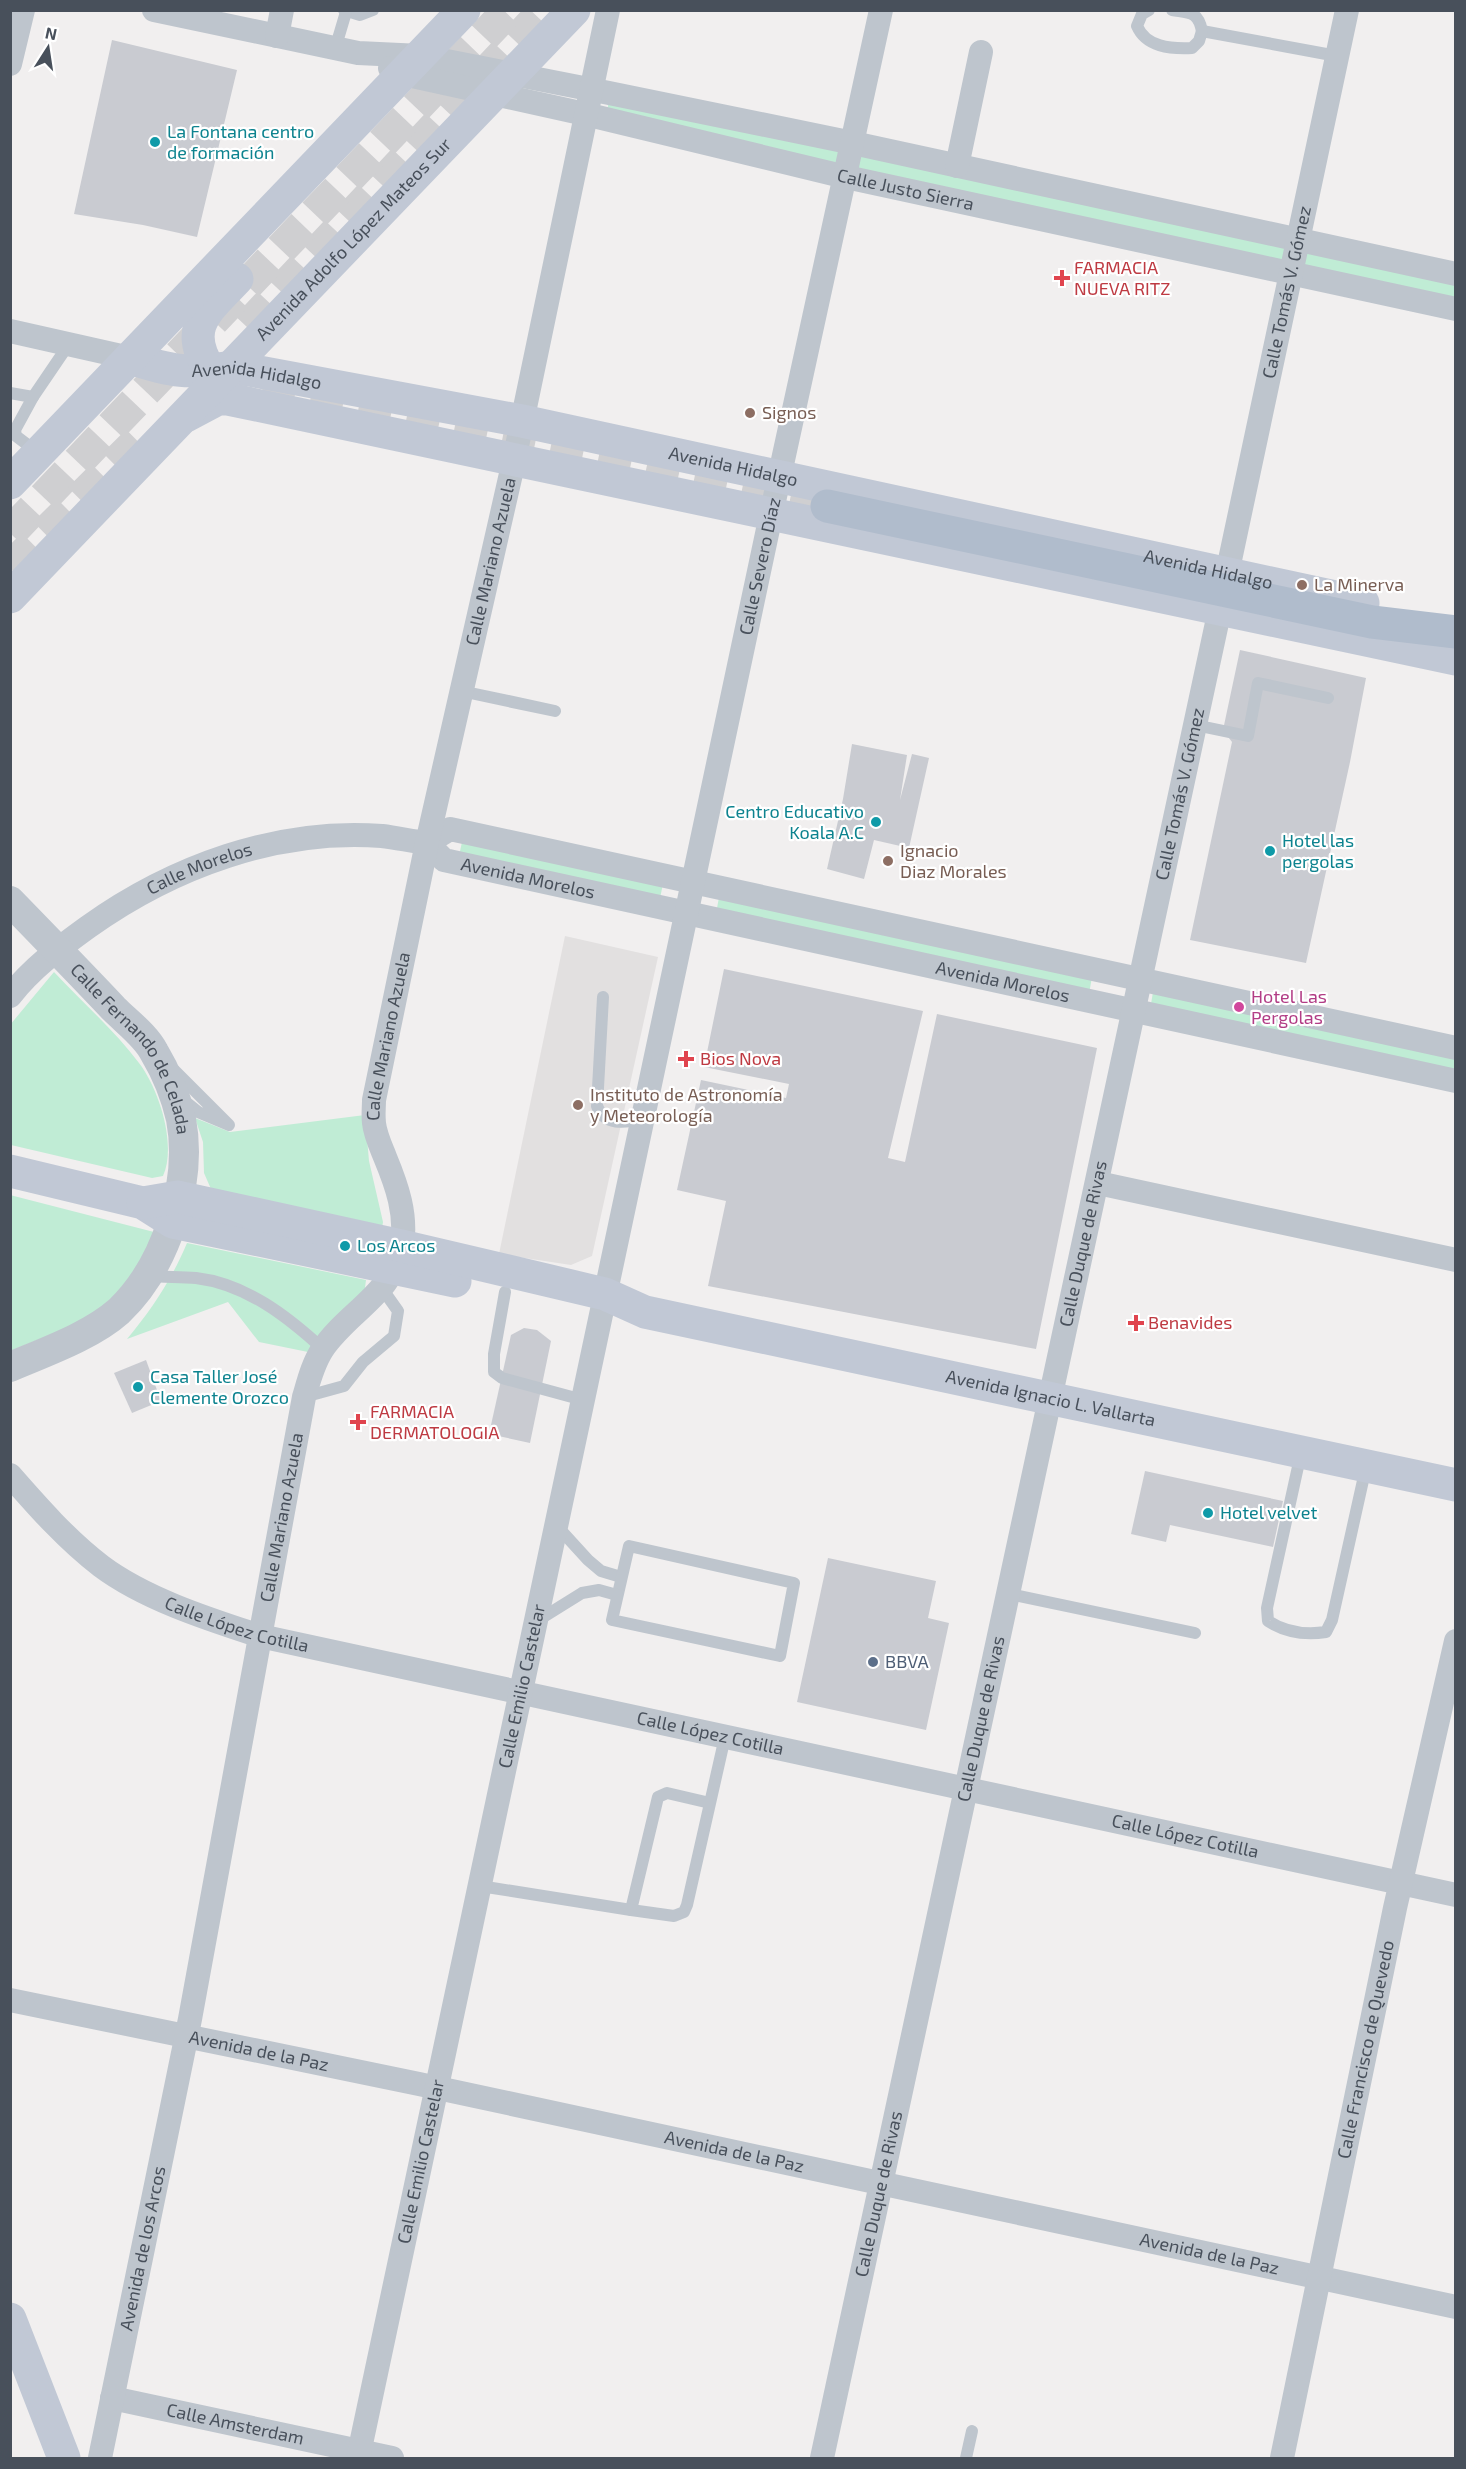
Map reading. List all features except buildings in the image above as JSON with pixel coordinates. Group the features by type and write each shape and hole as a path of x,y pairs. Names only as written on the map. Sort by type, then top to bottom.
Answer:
{"main road":[{"path":"10,483 464,10"},
{"name":"Avenida Adolfo López Mateos Sur","path":"10,597 186,416 222,369 573,10"},
{"path":"222,369 200,355 197,338 202,317 281,231 307,174"},
{"name":"Avenida Hidalgo","path":"130,358 174,371 222,369 522,422 1455,624"},
{"name":"Avenida Hidalgo","path":"186,416 218,399 228,399 1455,659"},
{"path":"827,506 1372,622 1455,632"},
{"path":"1372,622 1455,649"},
{"name":"Avenida Ignacio L. Vallarta","path":"10,1171 176,1210 392,1267 505,1292 603,1303"},
{"name":"Avenida Ignacio L. Vallarta","path":"392,1267 603,1303 1455,1485"},
{"path":"10,2319 64,2458"}],"street":[{"path":"10,64 23,10"},
{"name":"Calle Justo Sierra","path":"154,10 503,84 585,114 846,177 1455,309"},
{"path":"277,36 282,10"},
{"name":"Calle Mariano Azuela","path":"186,2036 304,1397 312,1370 323,1349 344,1324 366,1305 392,1267 404,1225 402,1202 374,1124 374,1100 426,843 514,460 608,10"},
{"name":"Calle Severo Díaz","path":"686,913 881,10"},
{"name":"Calle Tomás V. Gómez","path":"1227,574 1347,10"},
{"path":"957,166 981,52"},
{"name":"Calle Justo Sierra","path":"503,84 590,89 853,143 1455,274"},
{"name":"Avenida Hidalgo","path":"10,332 130,358"},
{"name":"Calle Tomás V. Gómez","path":"1142,980 1220,609"},
{"name":"Avenida Morelos","path":"1455,1048 450,829 426,843 444,860 1455,1081"},
{"name":"Calle Morelos","path":"10,996 25,977 57,949 105,915 146,890 190,869 235,853 280,842 331,836 381,836 426,843"},
{"name":"Calle Fernando de Celada","path":"10,901 153,1050 173,1092 184,1148 176,1210 149,1276 118,1312 73,1340 10,1366"},
{"name":"Calle Emilio Castelar","path":"359,2455 686,913"},
{"name":"Calle Duque de Rivas","path":"822,2458 1142,980"},
{"path":"1098,1183 1455,1260"},
{"name":"Calle López Cotilla","path":"10,1475 43,1512 102,1566 162,1601 260,1636 1455,1895"},
{"name":"Calle Francisco de Quevedo","path":"1282,2458 1400,1883 1455,1641"},
{"name":"Avenida de la Paz","path":"10,2000 437,2088 1455,2307"},
{"name":"Avenida de los Arcos","path":"100,2458 186,2036"},
{"name":"Calle Amsterdam","path":"112,2398 359,2455 392,2458"}],"lane":[{"path":"346,51 345,11 360,15 373,10"},
{"path":"1149,10 1142,14 1137,26 1142,37 1152,44 1192,48 1203,31 1200,20 1192,13 1172,10"},
{"path":"1203,31 1337,56"},
{"path":"39,453 16,436 15,430 33,397 69,344"},
{"path":"10,393 33,397"},
{"path":"1195,725 1248,736 1258,683 1328,698"},
{"path":"461,691 555,711"},
{"path":"603,997 597,1106 600,1114 608,1120 624,1123 643,1119"},
{"path":"153,1050 229,1125 198,1112 173,1092"},
{"path":"304,1397 344,1386 363,1362 394,1336 398,1311 392,1267"},
{"path":"149,1276 198,1278 245,1292 287,1316 323,1349"},
{"path":"505,1292 494,1354 494,1372 502,1378 583,1401"},
{"path":"1301,1452 1267,1608 1268,1621 1280,1629 1313,1634 1326,1632 1332,1620 1366,1466"},
{"path":"556,1525 588,1560 602,1571 621,1577"},
{"path":"629,1546 794,1583 780,1656 612,1620 621,1577 629,1546"},
{"path":"536,1621 582,1593 600,1590 617,1595"},
{"path":"1009,1594 1195,1633"},
{"path":"480,1886 674,1916 684,1912 725,1737"},
{"path":"631,1910 658,1797 667,1793 710,1803"},
{"path":"966,2458 972,2431"}],"shaded area":[{"name":"Instituto de Astronomía y Meteorología","path":"565,936 658,957 592,1256 571,1265 499,1254"}],"green space":[{"path":"609,93 1455,274 1455,309 607,119"},
{"path":"462,842 663,884 660,898 459,856"},
{"path":"719,897 1092,977 1089,994 716,914"},
{"path":"54,972 120,1040 139,1063 153,1087 167,1133 167,1163 163,1176 152,1178 11,1145 10,1025"},
{"path":"1153,992 1455,1055 1455,1074 1150,1010"},
{"path":"365,1115 369,1161 383,1222 382,1228 211,1189 204,1173 203,1142 195,1118 230,1132"},
{"path":"10,1195 154,1232 135,1277 87,1320 10,1351"},
{"path":"187,1243 366,1280 364,1295 308,1352 259,1342 228,1302 127,1339 161,1293"}],"tunnel":[{"path":"10,533 509,10"},
{"path":"247,327 545,10"},
{"path":"214,386 235,384 827,506"},
{"path":"10,568 139,440"}],"place":[{"name":"La Fontana centro de formación","path":"155,142"},
{"name":"FARMACIA NUEVA RITZ","path":"1062,278"},
{"name":"Signos","path":"750,413"},
{"name":"La Minerva","path":"1302,585"},
{"name":"Centro Educativo Koala A.C","path":"876,822"},
{"name":"Hotel las pergolas","path":"1270,851"},
{"name":"Ignacio Diaz Morales","path":"888,861"},
{"name":"Hotel Las Pergolas","path":"1239,1007"},
{"name":"Bios Nova","path":"686,1059"},
{"name":"Instituto de Astronomía y Meteorología","path":"578,1105"},
{"name":"Los Arcos","path":"345,1246"},
{"name":"Benavides","path":"1136,1323"},
{"name":"Casa Taller José Clemente Orozco","path":"138,1387"},
{"name":"FARMACIA DERMATOLOGIA","path":"358,1422"},
{"name":"Hotel velvet","path":"1208,1513"},
{"name":"BBVA","path":"873,1662"}]}
